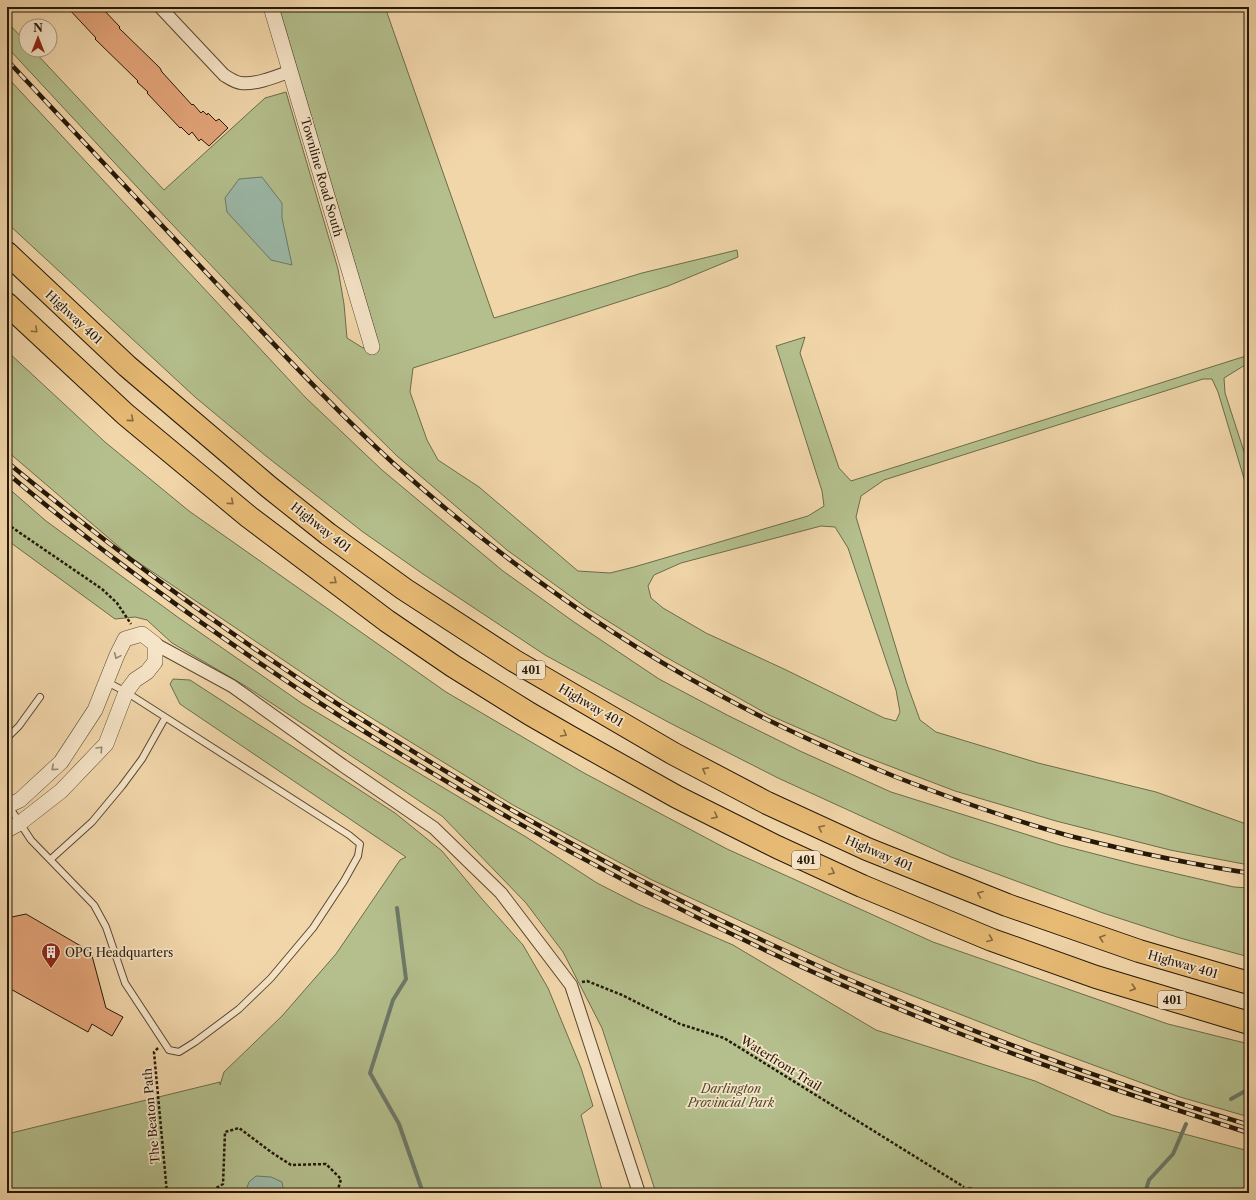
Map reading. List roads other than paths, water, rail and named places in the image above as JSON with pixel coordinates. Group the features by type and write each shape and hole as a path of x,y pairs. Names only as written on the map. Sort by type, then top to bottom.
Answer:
{"highway":[{"name":"Highway 401","path":"7,253 127,366 269,487 328,534 404,589 513,660 674,754 767,803 867,849 1007,905 1139,951 1249,983"},
{"name":"401","path":"7,304 125,414 249,517 387,621 453,666 556,729 678,797 778,847 862,886 992,940 1096,977 1249,1023"}],"street":[{"path":"160,7 224,75 231,80 241,83 255,82 291,71"},
{"name":"Townline Road South","path":"271,7 372,348"},
{"path":"7,805 20,800 61,762 95,710 125,639 142,634 155,644 232,686 342,765 434,828 501,893 571,984 639,1193"},
{"path":"7,830 20,823 61,791 106,744 126,692 135,680 147,672 155,662 155,644"}],"lane":[{"path":"7,805 32,840 94,905 106,927 125,983 169,1050 179,1052 195,1042 239,1008 271,978 313,928 344,881 358,856 360,844 126,692 107,682"},
{"path":"7,738 19,726 40,697"},
{"path":"50,859 92,822 122,786 142,759 165,718"}],"waterway":[{"path":"397,908 406,979 393,1000 370,1073 399,1124 423,1193"},
{"path":"1231,1099 1249,1089"},
{"path":"1145,1193 1149,1180 1173,1154 1186,1124"}],"railway":[{"path":"7,60 281,352 370,441 430,496 468,527 507,558 588,616 673,669 738,705 805,738 896,777 982,809 1070,836 1159,857 1249,873"},
{"path":"7,462 140,567 278,665 420,756 493,799 608,863 734,927 820,967 907,1004 1076,1069 1249,1125"},
{"path":"7,473 88,539 172,602 302,692 420,766 495,810 648,893 806,969 966,1036 1071,1075 1249,1133"}],"place":[{"name":"OPG Headquarters","path":"51,969"}],"park label":[{"name":"Darlington Provincial Park","path":"731,1095"}]}
